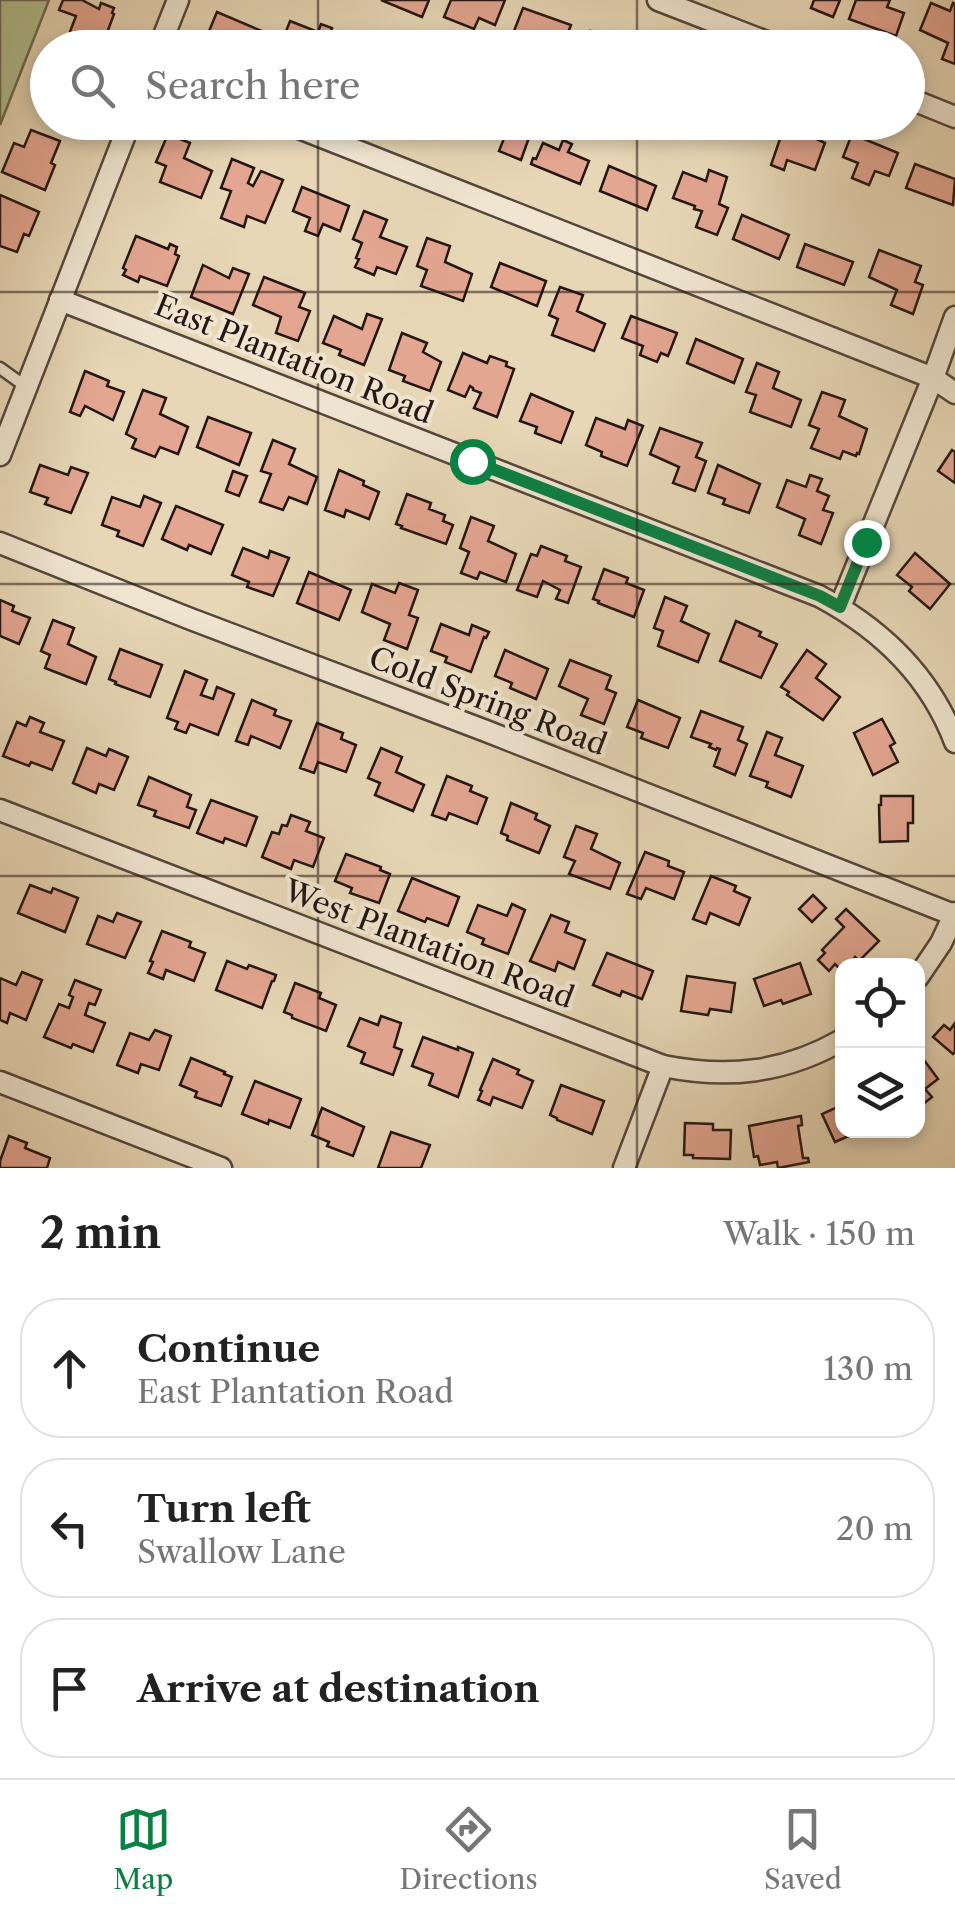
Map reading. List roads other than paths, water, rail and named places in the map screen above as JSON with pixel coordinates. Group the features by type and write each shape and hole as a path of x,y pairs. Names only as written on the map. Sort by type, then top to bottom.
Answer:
{"street":[{"path":"166,30 178,0"},
{"path":"658,0 736,30"},
{"path":"925,105 955,117"},
{"path":"0,455 123,140"},
{"path":"330,140 933,378 955,393"},
{"name":"East Plantation Road","path":"60,300 820,596 885,640 910,665 931,693 955,742"},
{"path":"840,607 955,318"},
{"name":"Cold Spring Road","path":"0,542 955,914"},
{"name":"West Plantation Road","path":"0,810 663,1066 722,1074 764,1069 835,1044"},
{"path":"925,967 955,914"},
{"path":"624,1168 663,1066"},
{"path":"0,1082 221,1168"}],"lane":[{"path":"0,368 26,387"}]}
